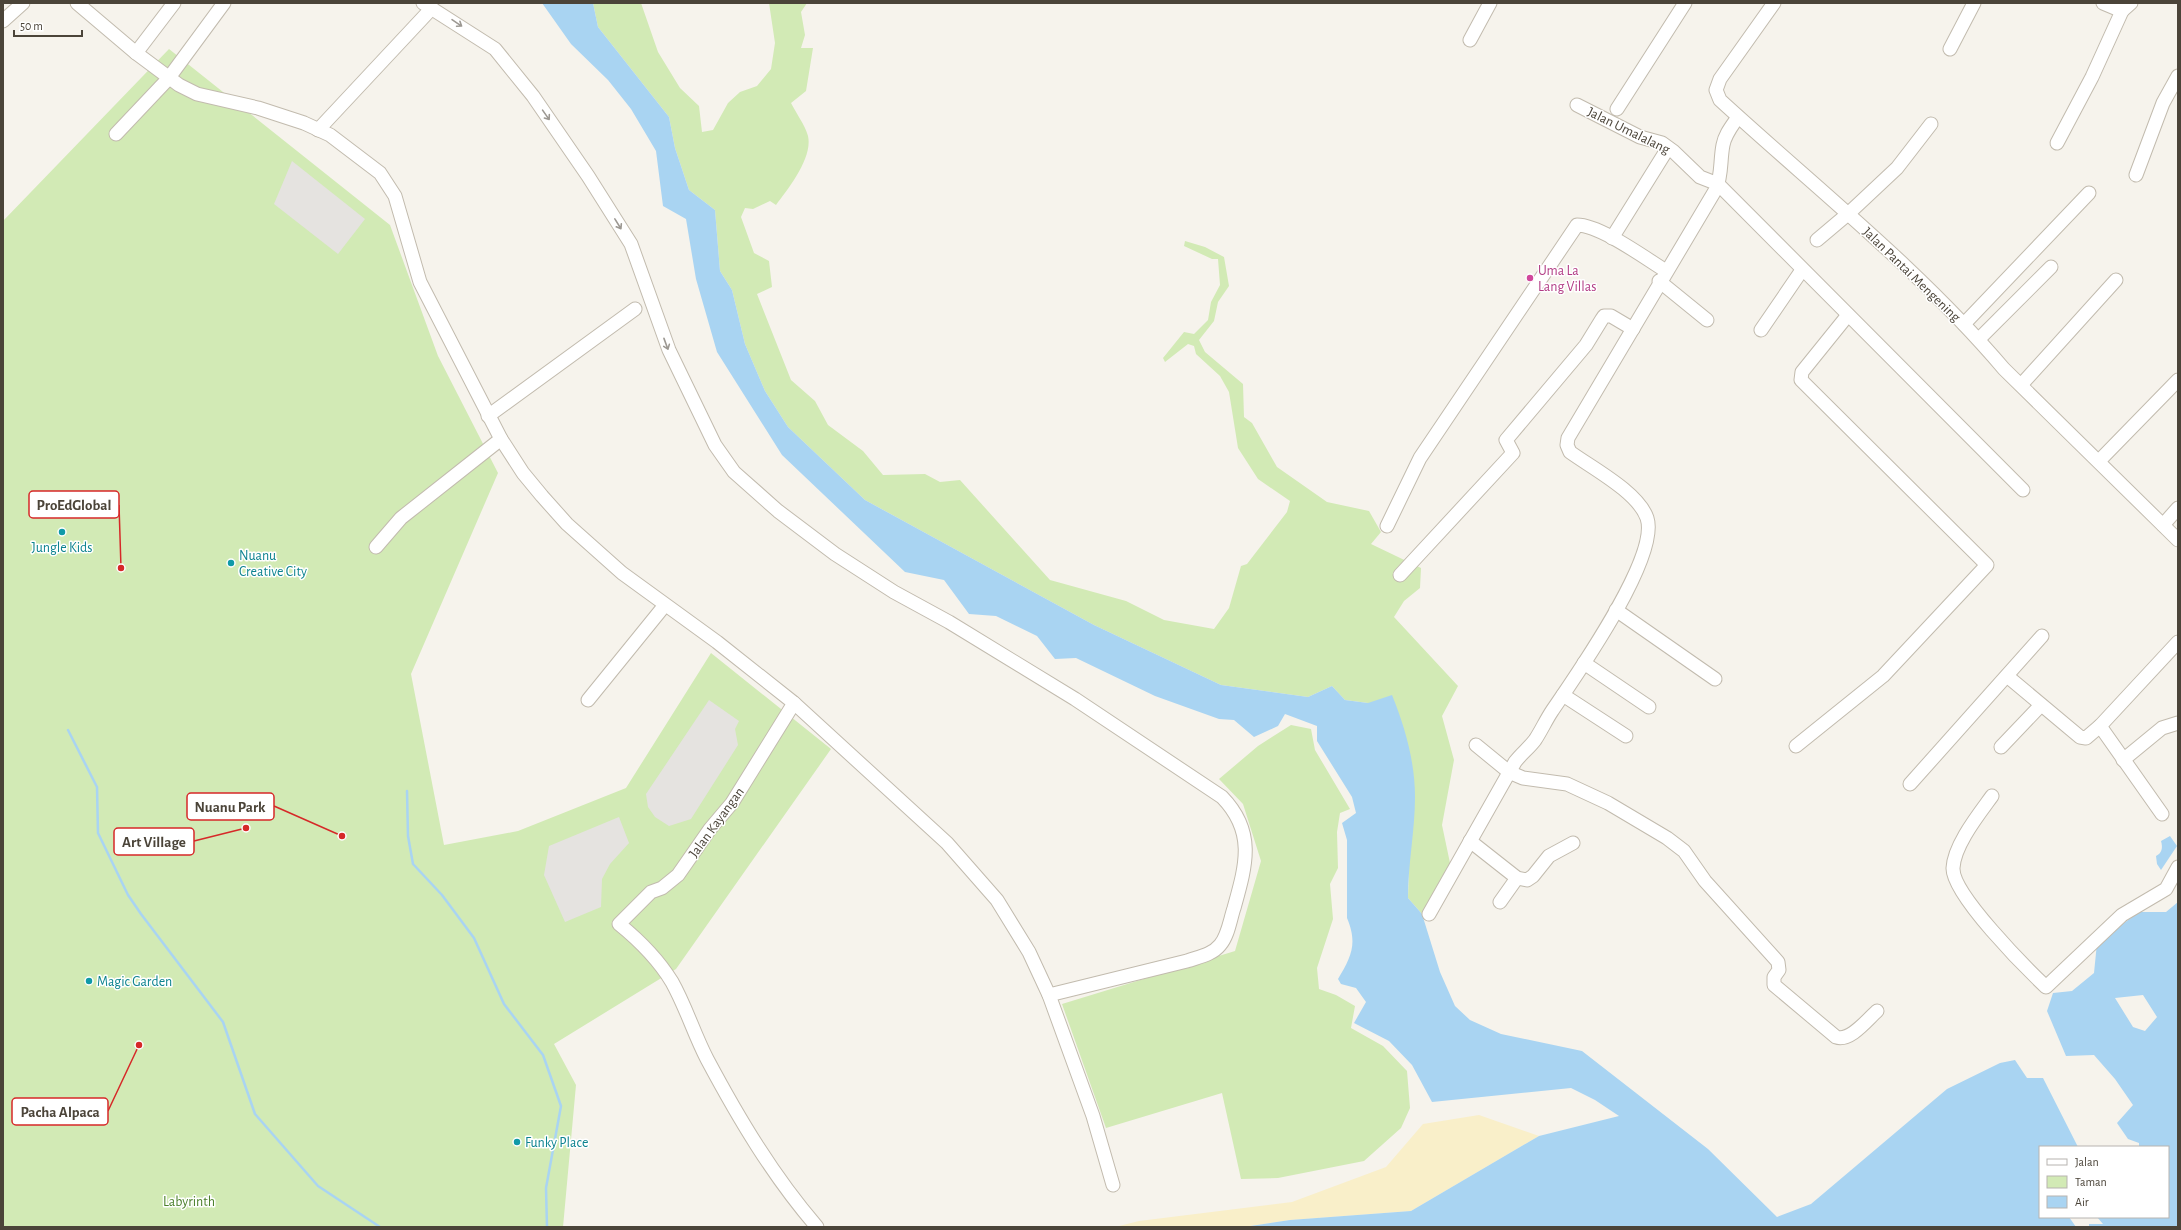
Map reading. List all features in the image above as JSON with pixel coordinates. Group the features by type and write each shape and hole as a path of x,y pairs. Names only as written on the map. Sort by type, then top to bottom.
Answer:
{"street":[{"path":"3,21 23,3"},
{"path":"77,3 168,79 197,94 258,108 304,123 330,136 380,173 393,190 420,282 488,416 501,440 523,473 566,524 622,573 717,642 794,703 947,843 981,880 1011,920 1030,952 1049,995 1093,1116 1113,1185"},
{"path":"136,53 174,3"},
{"path":"116,134 168,79 224,3"},
{"path":"1470,40 1490,3"},
{"path":"1617,109 1685,3"},
{"name":"Jalan Pantai Mengening","path":"1774,3 1718,84 1716,90 1720,100 1849,213 1931,290 2021,385 2178,540"},
{"path":"1950,49 1974,3"},
{"path":"2057,143 2127,7 2103,3"},
{"path":"318,130 428,6 495,49 533,96 588,176 631,244 669,350 715,445 734,472 778,511 835,554 894,592 949,622 1076,699 1222,797 1237,814 1245,835 1245,866 1226,934 1220,946 1209,954 1187,961 1049,995"},
{"path":"2136,175 2163,103 2178,76"},
{"name":"Jalan Umalalang","path":"1577,105 1640,137 1662,143 1714,191"},
{"path":"1429,914 1509,772 1515,762 1537,736 1584,663 1616,610 1641,560 1649,531 1647,518 1640,505 1627,492 1570,452 1567,445 1571,431 1714,191 1723,143 1727,132 1738,117"},
{"path":"1817,240 1849,213 1897,168 1931,124"},
{"path":"1612,238 1668,148"},
{"path":"1714,191 1802,270 2023,490"},
{"path":"1964,324 2089,193"},
{"path":"1386,526 1420,458 1577,225 1585,225 1612,238 1663,276 1707,320"},
{"path":"1979,339 2051,267"},
{"path":"1761,330 1802,270"},
{"path":"2021,385 2116,280"},
{"path":"488,416 635,309"},
{"path":"1400,575 1513,453 1506,440 1586,345 1604,316 1611,316 1633,329"},
{"path":"1796,746 1882,676 1987,565 1801,380 1802,372 1848,316"},
{"path":"2099,461 2178,380"},
{"path":"376,546 401,518 501,440"},
{"path":"2163,525 2178,508"},
{"path":"588,700 666,605"},
{"path":"1616,610 1715,679"},
{"path":"1910,784 2042,636"},
{"path":"2007,676 2080,737 2088,737 2178,642"},
{"path":"1584,663 1649,707"},
{"path":"1563,695 1626,736"},
{"name":"Jalan Kayangan","path":"794,703 732,803 710,829 678,875 662,888 651,892 619,924 646,947 672,983 707,1058 749,1134 794,1200 817,1227"},
{"path":"2001,747 2041,705"},
{"path":"2123,760 2162,728 2178,723"},
{"path":"2100,726 2162,814"},
{"path":"1476,745 1509,772 1523,778 1567,784 1642,821 1679,846 1693,860 1706,881 1778,962 1780,967 1774,977 1774,985 1836,1037 1847,1037 1877,1011"},
{"path":"1992,796 1971,825 1962,841 1954,862 1954,875 1973,906 2003,944 2046,987 2122,915 2166,889 2178,867"},
{"path":"1470,841 1517,878 1524,880 1530,879 1549,856 1573,843"},
{"path":"1500,902 1517,878"}],"green space":[{"path":"593,3 641,3 658,52 680,88 699,106 702,132 713,130 728,103 740,92 757,86 771,69 775,43 769,3 807,3 801,12 805,35 801,48 813,48 806,91 791,103 807,132 809,145 807,154 798,173 776,205 770,201 753,209 745,208 741,217 754,253 769,261 772,287 757,294 791,380 815,401 828,425 863,451 883,475 925,474 940,482 960,480 1050,580 1126,601 1164,620 1214,629 1229,608 1241,566 1247,564 1287,512 1290,501 1258,479 1238,448 1229,392 1220,376 1196,354 1194,346 1188,344 1165,362 1163,358 1184,332 1194,334 1208,320 1211,302 1220,285 1218,259 1212,259 1184,246 1185,241 1205,247 1224,257 1229,286 1218,302 1214,321 1199,340 1205,352 1243,384 1244,417 1252,423 1277,467 1327,502 1369,511 1381,532 1371,544 1421,568 1420,588 1404,601 1394,617 1458,686 1442,716 1454,760 1442,825 1454,882 1432,918 1422,914 1408,898 1409,865 1368,703 1345,700 1332,686 1308,697 1221,685 1094,625 865,500 788,427 765,391 745,344 732,290 720,271 715,210 689,190 675,148 669,117 598,27"},
{"name":"Nuanu Creative City","path":"169,49 390,225 438,356 498,473 411,674 444,845 518,831 626,788 711,653 831,749 676,969 554,1044 576,1085 563,1227 3,1227 3,221"},
{"path":"1291,725 1311,729 1315,750 1350,809 1340,813 1337,832 1338,868 1330,884 1333,919 1317,968 1319,989 1336,995 1355,1006 1351,1028 1383,1046 1407,1071 1410,1108 1401,1128 1364,1161 1278,1178 1241,1179 1222,1093 1106,1128 1062,1004 1235,951 1261,861 1243,804 1219,779 1258,746"}],"sand":[{"path":"1479,1115 1539,1136 1411,1211 1290,1220 1244,1227 1115,1227 1139,1221 1292,1202 1386,1167 1423,1124"}],"shaded area":[{"path":"292,161 365,219 338,254 274,204"},
{"path":"709,700 739,721 735,729 738,745 691,819 669,826 655,817 648,807 646,794"},
{"path":"619,817 629,843 610,864 602,879 601,907 565,922 544,875 549,846"}],"water":[{"path":"542,3 593,3 598,27 669,117 675,148 689,190 715,210 720,271 732,290 745,344 765,391 788,427 865,500 1094,625 1221,685 1308,697 1332,686 1345,700 1368,703 1392,695 1408,745 1415,784 1415,809 1408,898 1422,914 1440,972 1455,1006 1470,1020 1501,1034 1582,1051 1708,1149 1777,1217 1811,1204 1947,1089 2000,1063 2015,1060 2027,1078 2043,1078 2077,1146 2039,1146 2039,1218 2070,1218 2076,1227 1244,1227 1290,1220 1411,1211 1539,1136 1619,1116 1595,1100 1571,1088 1432,1102 1412,1065 1389,1041 1354,1023 1366,1002 1356,988 1341,984 1338,979 1352,950 1352,935 1347,918 1347,840 1342,823 1356,813 1352,797 1317,741 1317,726 1285,714 1278,726 1254,737 1234,720 1219,719 1155,696 1076,658 1055,659 1037,636 996,616 969,614 944,580 905,572 782,455 717,352 696,279 686,219 663,206 656,151 631,109 608,80 571,44"},
{"path":"2170,836 2177,846 2161,870 2157,864 2156,856 2162,850 2161,841"},
{"path":"2178,902 2178,1227 2089,1227 2089,1224 2103,1224 2098,1218 2169,1218 2169,1146 2139,1146 2139,1143 2128,1139 2117,1123 2133,1105 2115,1079 2094,1055 2066,1056 2047,1011 2053,993 2072,991 2094,973 2097,943 2139,912 2166,912","holes":["2143,995 2157,1017 2145,1031 2133,1027 2115,998"]}],"waterway":[{"path":"68,730 97,787 98,833 128,895 223,1022 255,1114 318,1186 380,1227"},
{"path":"407,791 408,836 413,864 442,895 474,938 504,1004 543,1055 561,1106 546,1188 547,1227"}],"place":[{"name":"Uma La Lang Villas","path":"1530,278"},
{"name":"Jungle Kids","path":"62,532"},
{"name":"Nuanu Creative City","path":"231,563"},
{"name":"ProEdGlobal","path":"121,568"},
{"name":"Art Village","path":"246,828"},
{"name":"Nuanu Park","path":"342,836"},
{"name":"Magic Garden","path":"89,981"},
{"name":"Pacha Alpaca","path":"139,1045"},
{"name":"Funky Place","path":"517,1142"}],"park label":[{"name":"Labyrinth","path":"189,1201"}]}
